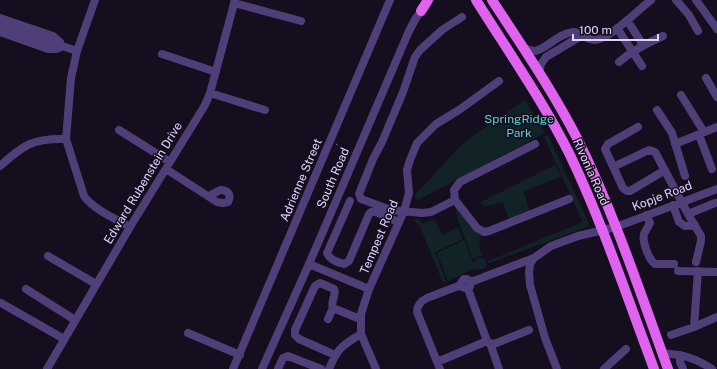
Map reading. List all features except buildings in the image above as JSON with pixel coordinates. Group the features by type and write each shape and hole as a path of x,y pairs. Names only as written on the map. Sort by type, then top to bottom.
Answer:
{"main road":[{"path":"421,11 428,0"},
{"name":"Rivonia Road","path":"476,0 552,120 573,161 602,230 654,369"},
{"name":"Rivonia Road","path":"493,0 539,73 578,140 616,227 668,369"}],"street":[{"path":"95,0 77,51 71,78 66,139 84,196 87,201 96,208 130,226"},
{"name":"Adrienne Street","path":"233,369 390,0"},
{"name":"South Road","path":"262,369 356,156 409,31 421,11 431,0"},
{"path":"523,47 529,50 536,50 564,34 575,32 594,41 598,40 617,28 651,0"},
{"path":"676,0 689,15 698,31"},
{"path":"696,0 717,29"},
{"path":"235,1 301,21"},
{"name":"Edward Rubenstein Drive","path":"49,368 64,339 130,226 205,105 210,93 235,1"},
{"path":"455,200 427,213 383,208 361,199 358,194 408,80 411,66 415,57 420,50 442,30 462,17"},
{"path":"0,18 53,36 60,42 61,47"},
{"path":"627,20 642,45"},
{"path":"0,25 61,47 77,51"},
{"path":"617,28 631,52 642,66"},
{"path":"0,32 48,49 56,49 61,47"},
{"path":"539,73 541,64 546,57 581,36"},
{"path":"619,62 642,45 663,36"},
{"path":"162,54 216,72"},
{"path":"706,78 717,97"},
{"name":"Tempest Road","path":"376,369 361,334 360,319 369,289 404,211 409,190 408,166 417,143 436,124 459,110 499,81"},
{"path":"210,93 265,110"},
{"path":"681,95 702,134 712,169"},
{"path":"657,110 672,133 685,176"},
{"path":"638,127 606,146 605,149 623,188 629,191 665,170"},
{"path":"675,144 717,127"},
{"path":"119,130 209,196"},
{"path":"0,166 22,147 34,142 52,139 66,139"},
{"path":"535,144 460,182 454,190 455,200 477,228 484,232 569,199"},
{"path":"613,167 651,150 655,152 701,236 702,241 696,262"},
{"name":"Kopje Road","path":"438,365 417,312 417,308 423,300 534,258 551,246 583,234 616,227 717,189"},
{"path":"350,201 328,253 330,258 336,261 344,264 349,261 369,214 372,212 376,212 398,222"},
{"path":"688,214 716,203"},
{"path":"673,205 679,222 685,226 695,225"},
{"path":"646,215 650,223 644,240 651,260 655,264 698,271 717,272"},
{"path":"48,256 96,284"},
{"path":"534,258 530,264 528,272 530,285 545,338 558,369"},
{"path":"309,264 369,289"},
{"path":"694,327 698,271"},
{"path":"328,319 333,308 331,303 335,293 334,289 320,283 313,288 295,333 299,339 335,355"},
{"path":"466,285 499,369"},
{"path":"26,289 75,320"},
{"path":"1,303 64,339"},
{"path":"333,308 360,319"},
{"path":"671,335 717,317"},
{"path":"438,365 489,342 494,344 529,330"},
{"path":"188,332 240,355"},
{"path":"329,369 335,355 344,344 361,334"},
{"path":"604,369 626,349"},
{"path":"662,353 695,358 712,369"},
{"path":"680,355 680,362 683,369"},
{"path":"278,369 283,358 288,356 321,369"}],"path":[{"path":"330,141 356,156"}],"green space":[{"name":"SpringRidge Park","path":"525,100 545,133 418,200 414,196 464,142"},
{"path":"548,135 590,226 489,263 488,261 583,222 544,137"},
{"path":"555,165 561,176 524,192 530,212 509,221 503,202 484,207 481,202"},
{"path":"457,207 481,239 479,241 479,247 482,255 473,259 460,226 455,208"},
{"path":"417,218 423,224 434,219 443,235 458,227 463,239 435,252 446,281 443,283 420,226 414,221"},
{"path":"464,240 474,264 476,259 481,257 486,261 486,266 484,269 480,270 475,268 448,281 437,253"}]}
